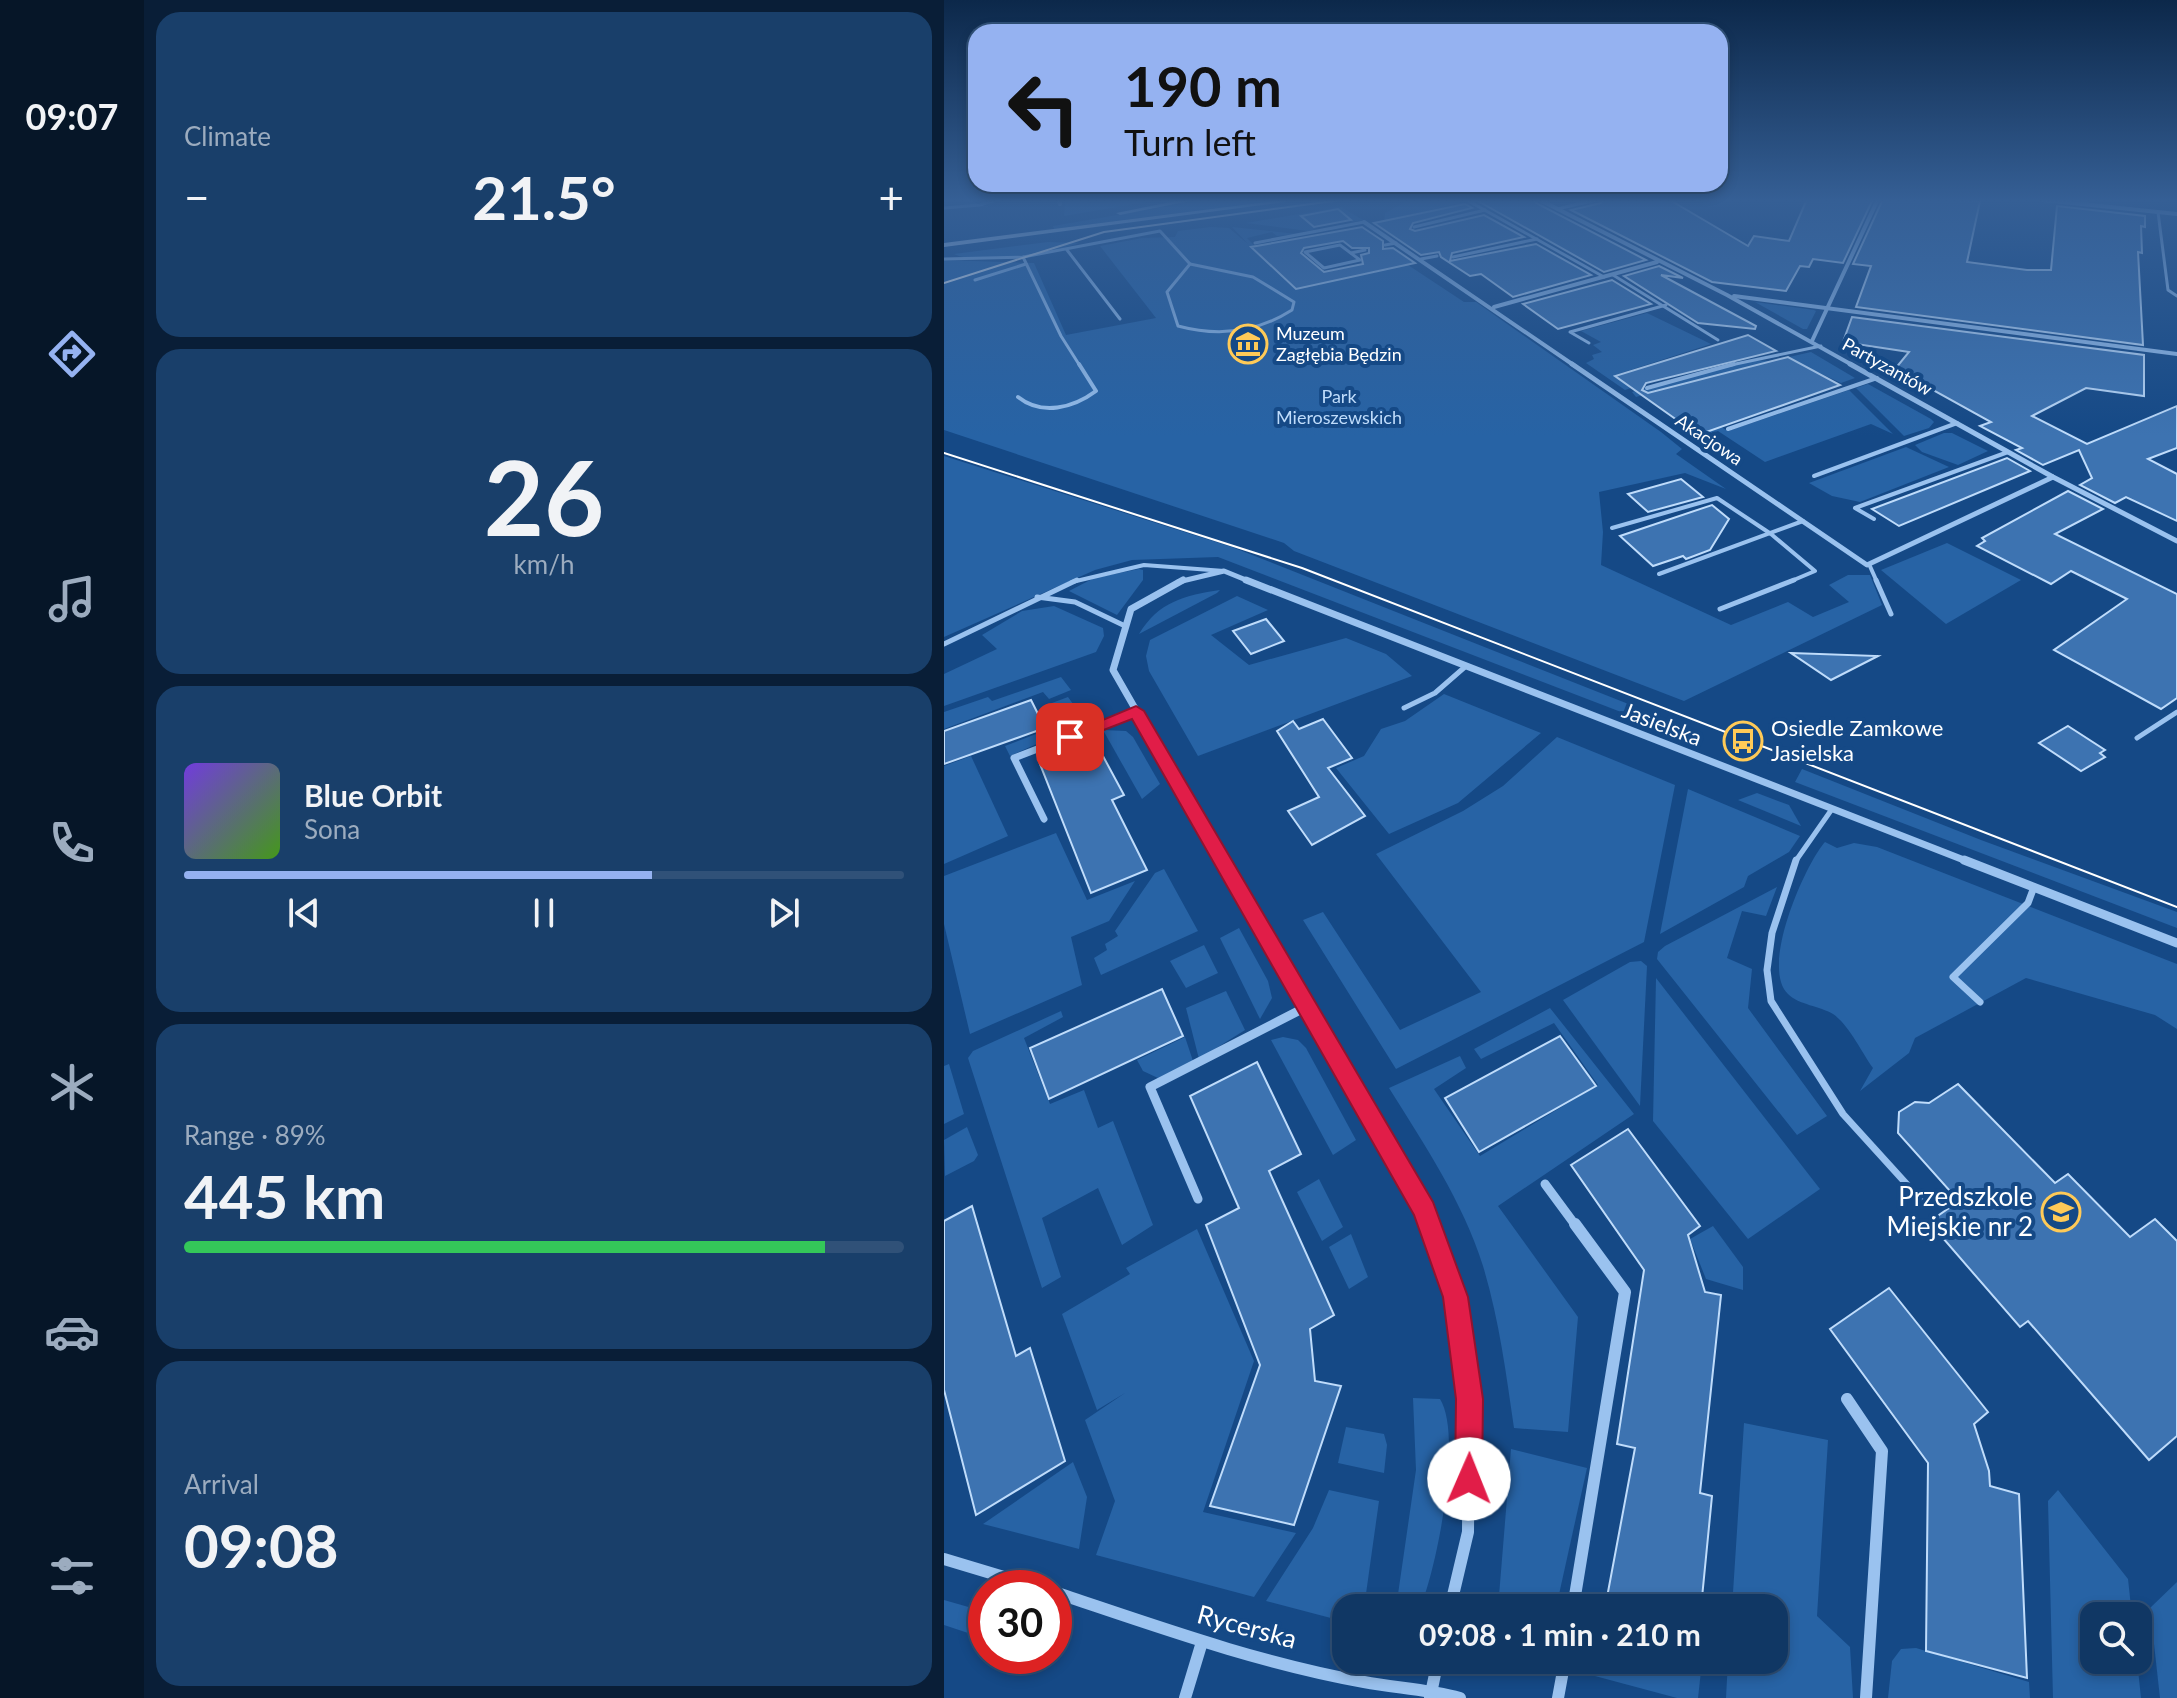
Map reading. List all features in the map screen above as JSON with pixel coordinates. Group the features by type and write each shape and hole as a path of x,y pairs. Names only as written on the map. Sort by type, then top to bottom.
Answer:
{"street":[{"name":"Akacjowa","path":"1450,278 1869,564"},
{"path":"1494,307 1599,278"},
{"name":"Partyzantów","path":"1691,278 1812,341 2053,477 2177,541"},
{"path":"1812,341 1841,278"},
{"path":"1727,295 2177,354"},
{"path":"1869,564 2053,477"},
{"path":"1224,571 1181,580 1131,609 1123,625 1113,670 1424,1210 1456,1297 1469,1399 1468,1532 1453,1594"},
{"name":"Jasielska","path":"1224,571 2177,943"},
{"path":"1044,819 1014,758 1136,711"},
{"path":"1198,1199 1150,1087 1306,1007"},
{"path":"1545,1184 1625,1292 1575,1594"},
{"path":"1847,1399 1882,1451 1866,1698"},
{"path":"944,1559 980,1570"},
{"name":"Rycerska","path":"1072,1598 1202,1642 1364,1682 1460,1698"},
{"path":"1185,1698 1202,1642"},
{"path":"1431,1694 1435,1674"},
{"path":"1558,1698 1562,1674"}],"lane":[{"path":"975,280 981,278"},
{"path":"1018,397 1030,405 1050,408 1075,405 1096,391 1061,336 1033,278"},
{"path":"1089,278 1120,319"},
{"path":"1175,278 1167,292 1178,326 1206,333 1251,330 1292,310 1294,302 1285,294 1255,278"},
{"path":"1619,278 1686,317 1684,321 1718,340"},
{"path":"2166,278 2168,290 2177,296"},
{"path":"1589,343 1570,332 1666,305"},
{"path":"1647,388 1741,360 1771,358 1821,346"},
{"path":"1728,429 1877,378"},
{"path":"1814,476 1957,423"},
{"path":"1874,519 1855,508 2008,452"},
{"path":"1612,528 1717,498 1771,534 1815,571 1720,609"},
{"path":"1659,574 1803,521"},
{"path":"944,644 1091,572 1147,562 1186,563 1224,571"},
{"path":"1869,564 1891,614"},
{"path":"1037,597 1075,602 1123,625"},
{"path":"944,638 954,639"},
{"path":"1404,708 1435,693 1466,666"},
{"path":"2137,738 2177,712"},
{"path":"1832,809 1792,867 1771,939 1765,983 1771,1001 1843,1114 1922,1201"},
{"path":"1980,1002 1953,977 2028,903 2034,887"}],"green space":[{"name":"Park Mieroszewskich","path":"944,278 1041,278 1066,335 1156,318 1125,278 1286,278 1296,289 1346,278 1428,278 1464,302 1476,302 1661,432 1682,449 1676,454 1726,489 1685,473 1599,492 1603,532 1601,565 1731,625 1788,602 1813,617 1849,602 1829,585 1848,575 1870,575 1882,605 1684,701 1294,551 1284,543 944,430"},
{"path":"1755,302 1816,311 1807,329 1803,329"},
{"path":"1647,313 1711,344 1615,375 1631,388 1625,390 1586,363 1594,359 1592,355 1602,352 1593,345 1601,342 1581,331"},
{"path":"1811,352 1855,378 1841,383 1819,373 1692,414 1657,391 1636,397 1632,392 1749,360 1771,361"},
{"path":"1868,384 1934,422 1929,428 1904,436 1856,388"},
{"path":"1849,390 1893,434 1871,424 1765,462 1718,431 1702,436 1685,425 1704,417 1728,431"},
{"path":"1944,433 1952,433 1988,451 1958,465 1922,452 1915,445"},
{"path":"1906,447 1949,467 1860,502 1832,496 1809,483"},
{"path":"944,456 1232,547 1636,707 1621,712 1218,557 1132,560 1095,570 944,637"},
{"path":"1947,543 2021,580 1946,624 1881,570"},
{"path":"1143,570 1143,580 1117,615 1069,591 1094,578"},
{"path":"1220,590 1139,634 1164,607 1195,594"},
{"path":"1237,596 1268,610 1211,635 1249,665 1346,638 1386,654 1412,676 1198,756 1149,671 1146,656 1150,640"},
{"path":"1054,606 1103,628 1104,636 1096,652 944,706 944,674 997,649 982,635 1022,611"},
{"path":"1061,677 1071,690 1049,699 1043,692 944,729 944,712 988,697 992,701"},
{"path":"1444,694 1541,733 1458,803 1389,834 1336,768 1364,756 1381,729 1405,721"},
{"path":"1068,697 1086,722 1010,756 1005,746 1059,725 1052,703"},
{"path":"1103,730 1126,731 1133,737 1160,784 1142,799"},
{"path":"1557,737 1675,785 1644,942 1396,1069 1303,920 1323,912 1400,1030 1481,992 1376,854 1463,811 1503,786"},
{"path":"971,756 1008,836 944,864 944,766"},
{"path":"1802,769 1981,840 2177,912 2177,928 1795,782"},
{"path":"1688,789 1800,836 1789,852 1748,876 1744,887 1660,934"},
{"path":"1757,793 1789,805 1801,826 1738,800"},
{"path":"1056,833 1087,900 1135,881 1109,921 1071,937 1082,985 970,1034 944,924 944,876"},
{"path":"1825,842 1837,848 1854,843 1877,847 2177,964 2177,1029 2155,1015 2026,978 1915,1038 1909,1053 1860,1091 1873,1068 1850,1032 1833,1014 1793,998 1781,981 1779,963 1788,917 1806,872"},
{"path":"1164,869 1198,931 1101,975 1094,958 1107,950 1105,944 1118,936 1115,931 1155,873"},
{"path":"1777,887 1766,916 1742,911 1727,958 1752,969 1748,1008 1827,1116 1797,1135 1657,959 1658,952 1665,946"},
{"path":"1239,928 1268,981 1272,998 1260,1019 1220,938"},
{"path":"1204,945 1218,973 1186,988 1170,961"},
{"path":"1641,961 1647,966 1640,1106 1563,1000 1630,962"},
{"path":"1656,978 1820,1189 1748,1239 1653,1121"},
{"path":"1226,991 1245,1030 1199,1059 1186,1008"},
{"path":"1550,1008 1634,1114 1498,1206 1578,1317 1568,1432 1514,1428 1498,1326 1475,1242 1442,1174 1389,1088 1460,1056 1466,1068 1434,1089 1480,1156 1598,1085 1554,1023 1481,1059 1474,1049"},
{"path":"1061,1011 1063,1017 1024,1038 1050,1104 1084,1090 1098,1128 1113,1121 1153,1225 1122,1245 1098,1188 1042,1218 1061,1277 1042,1288 968,1058 973,1051"},
{"path":"1185,1037 1193,1061 1158,1078 1143,1071 1137,1060"},
{"path":"1283,1037 1298,1040 1306,1048 1356,1140 1333,1155 1271,1040"},
{"path":"949,1064 964,1114 944,1124 944,1066"},
{"path":"967,1127 978,1155 974,1161 945,1176 944,1140"},
{"path":"1319,1179 1343,1227 1322,1241 1297,1192"},
{"path":"1713,1226 1743,1267 1743,1290 1706,1279 1690,1239"},
{"path":"1197,1229 1254,1361 1203,1512 1296,1533 1254,1597 1096,1555 1115,1501 1085,1420 1125,1393 1097,1410 1062,1314 1130,1274 1126,1268"},
{"path":"1351,1234 1368,1277 1349,1289 1329,1247"},
{"path":"1413,1398 1440,1399 1449,1441 1448,1470 1434,1564 1425,1594 1398,1594 1416,1470"},
{"path":"1744,1423 1828,1440 1817,1616 1850,1647 1853,1698 1726,1698 1727,1674 1788,1674 1788,1594 1733,1594"},
{"path":"1346,1427 1384,1434 1387,1445 1384,1473 1338,1463"},
{"path":"1511,1449 1587,1468 1559,1594 1499,1594"},
{"path":"1073,1462 1087,1497 1079,1549 983,1524"},
{"path":"1329,1490 1379,1501 1366,1594 1332,1594 1332,1618 1266,1601 1313,1528"},
{"path":"2058,1490 2128,1579 2130,1602 2080,1602 2080,1674 2138,1674 2141,1698 2053,1698 2048,1501"},
{"path":"2177,1582 2177,1698 2160,1698 2152,1606"},
{"path":"944,1600 968,1607 968,1633 944,1625"},
{"path":"1916,1648 2029,1682 2030,1698 1888,1698 1892,1661 1901,1649"},
{"path":"1587,1674 1701,1674 1698,1698 1677,1698"}],"building":[{"path":"1284,278 1345,278 1296,289"},
{"path":"1487,278 1580,278 1513,297"},
{"path":"1628,278 1667,278 1756,326 1755,329 1698,323"},
{"path":"1705,278 1793,278 1786,291 1712,282"},
{"path":"1867,278 2139,278 2143,345 1856,307"},
{"path":"1612,280 1651,304 1558,329 1523,304"},
{"path":"1852,317 2144,355 2144,396 2086,388 2032,416 2087,444 2177,406 2177,448 2148,459 2177,474 2177,521 2126,497 2115,503 2080,485 2092,478 2079,450 2043,465 2016,450 2022,448 1980,426 1991,422 1895,369 1909,352 1843,342"},
{"path":"1748,335 1776,351 1646,383 1642,390 1648,393 1788,357 1840,385 1698,435 1615,376"},
{"path":"2007,458 2030,471 1899,526 1872,509"},
{"path":"1681,479 1703,497 1648,512 1628,494"},
{"path":"2068,491 2103,509 2055,534 2177,594 2177,698 2161,709 2054,650 2127,599 2071,571 2051,584 1977,546 1985,541 1982,538"},
{"path":"1712,505 1729,519 1710,550 1686,559 1683,556 1653,566 1620,536"},
{"path":"1266,619 1284,641 1251,654 1233,631"},
{"path":"1791,653 1878,656 1831,680"},
{"path":"1031,700 1045,728 944,764 944,731"},
{"path":"1323,719 1352,758 1328,768 1365,816 1312,845 1288,811 1319,797 1277,731 1293,721 1299,729"},
{"path":"2068,726 2105,750 2100,753 2105,757 2081,771 2039,743"},
{"path":"1097,745 1124,795 1112,800 1147,870 1091,893 1040,764"},
{"path":"1162,989 1183,1036 1049,1099 1030,1048"},
{"path":"1560,1036 1596,1086 1479,1152 1445,1098"},
{"path":"1257,1062 1301,1154 1269,1171 1334,1315 1310,1329 1315,1381 1341,1386 1294,1525 1210,1506 1260,1365 1206,1225 1239,1208 1190,1096"},
{"path":"1958,1084 2055,1183 2068,1174 2130,1237 2155,1219 2177,1241 2177,1436 2149,1460 2028,1321 2020,1327 1929,1222 1959,1201 1898,1133 1899,1112 1915,1102 1929,1103"},
{"path":"1628,1129 1700,1226 1688,1235 1705,1292 1721,1295 1700,1493 1712,1496 1702,1594 1608,1594 1635,1448 1617,1444 1644,1270 1571,1165"},
{"path":"972,1206 1016,1356 1030,1348 1065,1461 976,1515 944,1390 944,1221"},
{"path":"1889,1288 1988,1412 1974,1424 1989,1471 1990,1486 2019,1494 2027,1678 1926,1651 1928,1463 1830,1329"}],"tram line":[{"path":"944,283 959,278"},
{"path":"944,453 1302,568 2177,907"}],"place":[{"name":"Muzeum Zagłębia Będzin","path":"1248,344"},
{"name":"Osiedle Zamkowe Jasielska","path":"1743,741"},
{"name":"Przedszkole Miejskie nr 2","path":"2061,1212"}],"route":[{"path":"1070,737 1136,711 1424,1210 1456,1297 1469,1399 1469,1479"}]}
